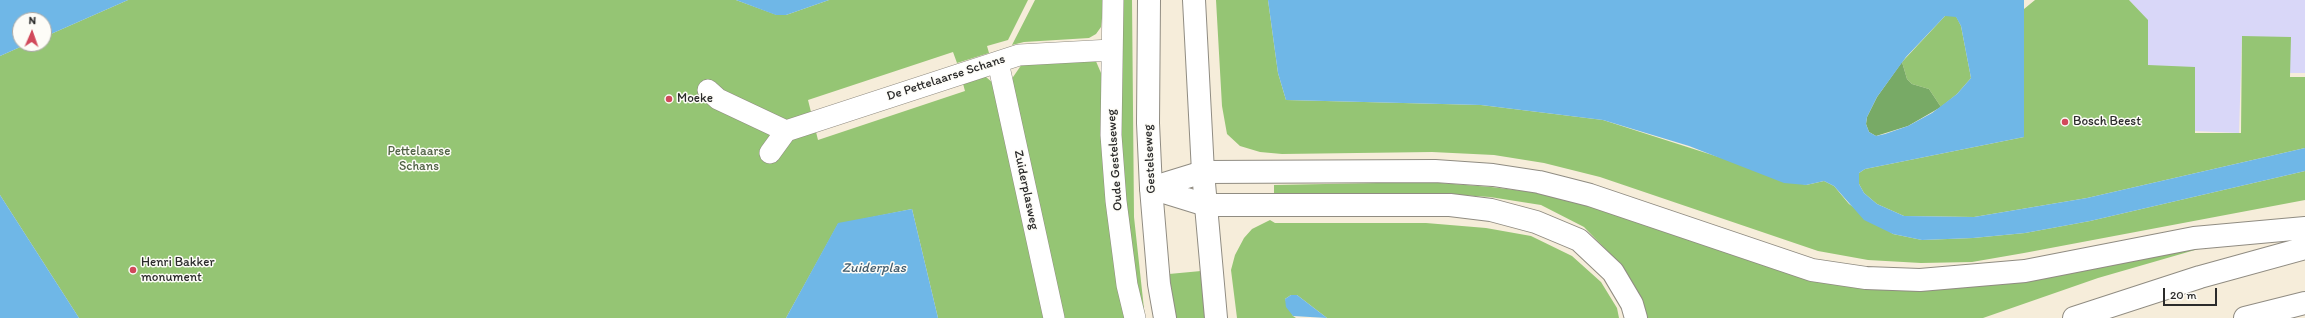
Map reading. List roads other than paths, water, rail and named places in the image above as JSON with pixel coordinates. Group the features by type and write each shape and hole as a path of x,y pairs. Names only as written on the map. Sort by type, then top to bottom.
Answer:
{"main road":[{"name":"Gestelseweg","path":"1149,0 1148,110 1151,188 1159,284 1165,318"},
{"path":"1194,0 1203,172 1216,318"},
{"path":"1151,188 1203,172 1435,171 1492,175 1539,182 1590,195 1812,270 1866,278 1920,280 2025,271 2194,238 2305,228"},
{"path":"1151,188 1206,205 1450,205 1499,212 1536,222 1579,240 1613,272 1632,304 1636,318"},
{"path":"2074,318 2200,277 2305,248"},
{"path":"2245,318 2305,303"}],"street":[{"name":"Oude Gestelseweg","path":"1113,0 1111,50 1111,135 1116,201 1127,285 1135,318"},
{"name":"De Pettelaarse Schans","path":"786,131 1019,55 1111,50"},
{"name":"Zuiderplasweg","path":"998,62 1054,318"},
{"path":"708,90 718,99 786,131 770,153"}],"water":[{"path":"0,0 128,0 52,33 52,12 12,12 12,51 0,56"},
{"path":"736,0 829,0 786,15 776,15"},
{"path":"1268,0 2024,0 2024,137 1865,169 1859,173 1859,184 1864,193 1877,204 1904,216 1974,217 2087,198 2305,148 2305,171 2090,221 2025,233 1973,238 1922,240 1893,234 1864,220 1834,186 1824,181 1806,185 1784,183 1689,146 1603,120 1481,105 1286,100 1278,73","holes":["1945,16 1956,17 1961,26 1971,78 1957,94 1932,113 1908,126 1876,136 1869,132 1866,124 1867,117 1877,97 1906,57"]},
{"path":"0,195 79,318 0,318"},
{"name":"Zuiderplas","path":"912,209 938,318 786,318 838,223"},
{"path":"1291,295 1297,295 1327,318 1293,316 1286,307 1285,299"}],"place":[{"name":"Moeke","path":"669,99"},
{"name":"Bosch Beest","path":"2065,122"},
{"name":"Henri Bakker monument","path":"133,270"}],"park label":[{"name":"Pettelaarse Schans","path":"419,160"}]}
